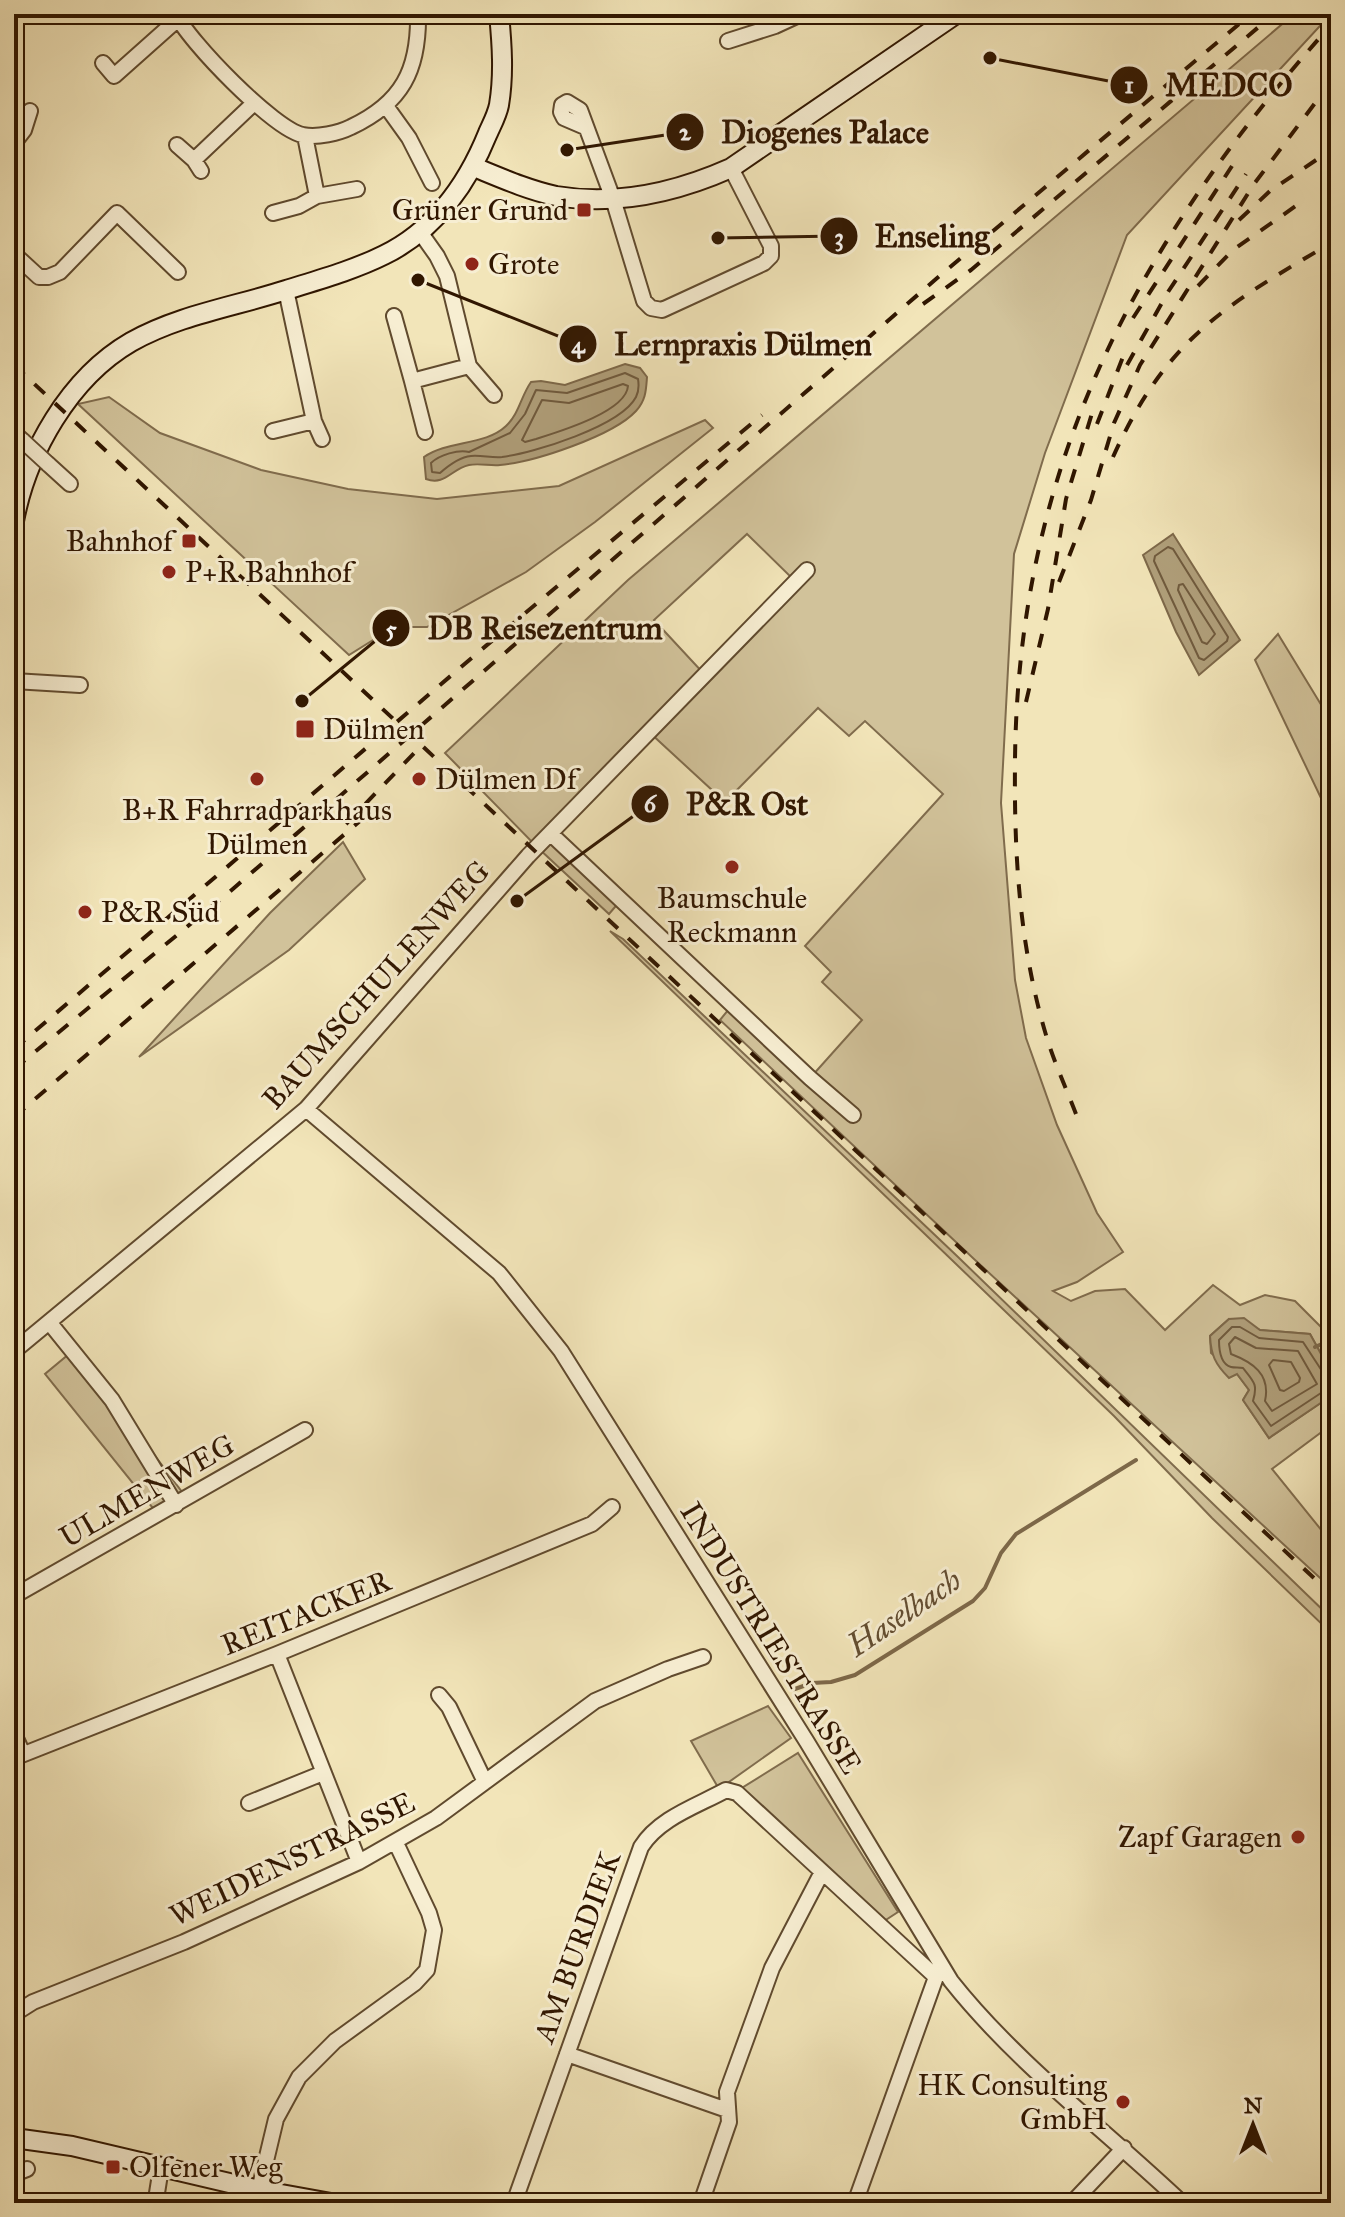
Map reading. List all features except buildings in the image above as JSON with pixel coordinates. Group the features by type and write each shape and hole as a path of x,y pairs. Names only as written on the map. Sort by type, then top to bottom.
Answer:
{"street":[{"path":"103,63 114,76 177,17 254,103 286,129 305,136 342,131 370,118 398,95 406,81 414,50 418,14"},
{"path":"14,521 22,489 40,445 65,404 95,371 128,344 184,318 286,290 384,255 436,218 474,167 498,108 503,71 499,14"},
{"path":"728,41 801,14"},
{"path":"474,167 530,189 558,196 613,199 700,182 731,168 956,14"},
{"path":"177,145 197,165 254,103"},
{"path":"386,106 409,138 432,183"},
{"path":"14,143 24,130 30,111"},
{"path":"585,127 613,199 644,301 651,308 662,310 764,263 771,256 771,246 731,168"},
{"path":"305,136 317,196"},
{"path":"273,213 299,206 317,196 357,189"},
{"path":"14,254 39,277 48,277 60,272 117,213 178,272"},
{"path":"420,232 447,276 469,366 494,395"},
{"path":"286,290 314,421 322,439"},
{"path":"394,316 425,432"},
{"path":"412,381 469,366"},
{"path":"273,431 314,421"},
{"path":"19,437 70,484"},
{"name":"BAUMSCHULENWEG","path":"14,1351 306,1109 551,834 807,570"},
{"path":"14,681 80,685"},
{"path":"551,834 853,1115"},
{"name":"INDUSTRIESTRASSE","path":"306,1109 499,1273 552,1340 807,1742 951,1981 1002,2037 1182,2203"},
{"path":"49,1322 112,1400 176,1505"},
{"name":"ULMENWEG","path":"14,1596 305,1430"},
{"name":"REITACKER","path":"18,1756 277,1654 592,1524 612,1507"},
{"path":"277,1654 359,1862"},
{"name":"WEIDENSTRASSE","path":"14,2014 33,2002 184,1942 396,1843 595,1701 703,1657"},
{"path":"439,1695 449,1707 485,1782"},
{"path":"14,1734 18,1756"},
{"path":"249,1803 323,1773"},
{"name":"AM BURDIEK","path":"514,2203 641,1847 649,1833 663,1823 726,1790 732,1791 936,1977 855,2203"},
{"path":"259,2190 276,2119 299,2077 335,2041 415,1983 427,1970 434,1930 396,1843"},
{"path":"701,2203 729,2122 727,2092 772,1968 821,1874"},
{"path":"567,2054 727,2110"},
{"path":"14,2138 72,2146 259,2190 331,2203"},
{"path":"1072,2203 1124,2148"},
{"path":"161,2168 157,2193 162,2203"}],"shaded area":[{"path":"1294,14 1331,14 1127,235 1045,453 1014,554 1001,803 1015,980 1026,1038 1057,1125 1097,1213 1123,1252 1077,1282 1053,1291 1071,1301 1095,1291 1125,1289 1165,1330 1213,1285 1240,1305 1265,1295 1295,1301 1326,1332 1331,1330 1331,1372 1310,1334 1260,1330 1229,1319 1210,1336 1211,1353 1237,1374 1249,1390 1243,1400 1269,1438 1331,1396 1331,1425 1272,1469 1331,1542 1331,1588 720,1020 733,1004 811,1077 862,1020 822,982 831,972 805,946 943,794 865,721 849,736 818,708 725,802 649,732 551,833 621,900 609,914 537,847 445,753 628,580","holes":["747,534 795,581 705,675 654,620"]},
{"path":"109,397 160,433 261,470 348,489 437,499 559,486 705,420 713,428 595,522 526,572 427,627 394,627 349,655 78,404"},
{"path":"1278,634 1331,721 1331,819 1255,660"},
{"path":"343,842 365,879 289,950 139,1057 270,913"},
{"path":"610,931 623,939 957,1256 1331,1618 1331,1633 1212,1518 1114,1416"},
{"path":"75,1349 185,1496 156,1512 45,1374"},
{"path":"768,1706 791,1738 719,1789 691,1741"},
{"path":"798,1753 898,1912 878,1925 737,1791"}],"water":[{"path":"625,364 640,368 647,377 645,395 636,411 610,430 532,459 500,465 469,465 443,479 426,479 424,457 444,448 488,437 506,426 531,382 565,385"},
{"path":"1173,534 1240,640 1199,675 1176,632 1143,555"},
{"path":"1244,1318 1260,1330 1310,1334 1331,1372 1331,1396 1269,1438 1243,1400 1249,1390 1237,1374 1229,1378 1224,1373 1211,1349 1210,1336 1229,1319"}],"waterway":[{"name":"Haselbach","path":"1315,1347 1331,1340"},
{"name":"Haselbach","path":"792,1690 855,1675 973,1601 985,1588 1001,1553 1016,1534 1136,1460"}],"railway":[{"path":"14,1069 227,894 936,279 1251,14"},
{"path":"923,304 971,270 1274,14"},
{"path":"1076,1114 1049,1045 1037,1001 1024,933 1017,864 1015,760 1021,653 1038,551 1065,455 1101,363 1147,275 1200,190 1262,107 1331,25"},
{"path":"1059,582 1091,500 1114,423 1140,365 1254,184 1331,82"},
{"path":"1239,220 1270,191 1331,150"},
{"path":"1133,318 1232,166"},
{"path":"1127,365 1168,292 1246,174"},
{"path":"1198,286 1233,250 1300,203"},
{"path":"1113,457 1154,383 1202,329 1259,286 1331,243"},
{"path":"1097,424 1126,349"},
{"path":"14,365 1331,1594"},
{"path":"1026,702 1048,609 1066,499 1093,410"},
{"path":"14,1049 481,650 762,415"},
{"path":"346,824 420,747"},
{"path":"14,1117 360,821"}],"place":[{"name":"MEDCO","path":"990,58"},
{"name":"Diogenes Palace","path":"567,150"},
{"name":"Grüner Grund","path":"584,210"},
{"name":"Enseling","path":"718,238"},
{"name":"Grote","path":"472,264"},
{"name":"Lernpraxis Dülmen","path":"418,280"},
{"name":"Bahnhof","path":"189,541"},
{"name":"P+R Bahnhof","path":"169,572"},
{"name":"DB Reisezentrum","path":"302,701"},
{"name":"Dülmen","path":"305,729"},
{"name":"B+R Fahrradparkhaus Dülmen","path":"257,779"},
{"name":"Dülmen Df","path":"419,779"},
{"name":"Baumschule Reckmann","path":"732,867"},
{"name":"P&R Ost","path":"517,901"},
{"name":"P&R Süd","path":"85,912"},
{"name":"Zapf Garagen","path":"1298,1837"},
{"name":"HK Consulting GmbH","path":"1123,2102"},
{"name":"Olfener Weg","path":"113,2167"}]}
